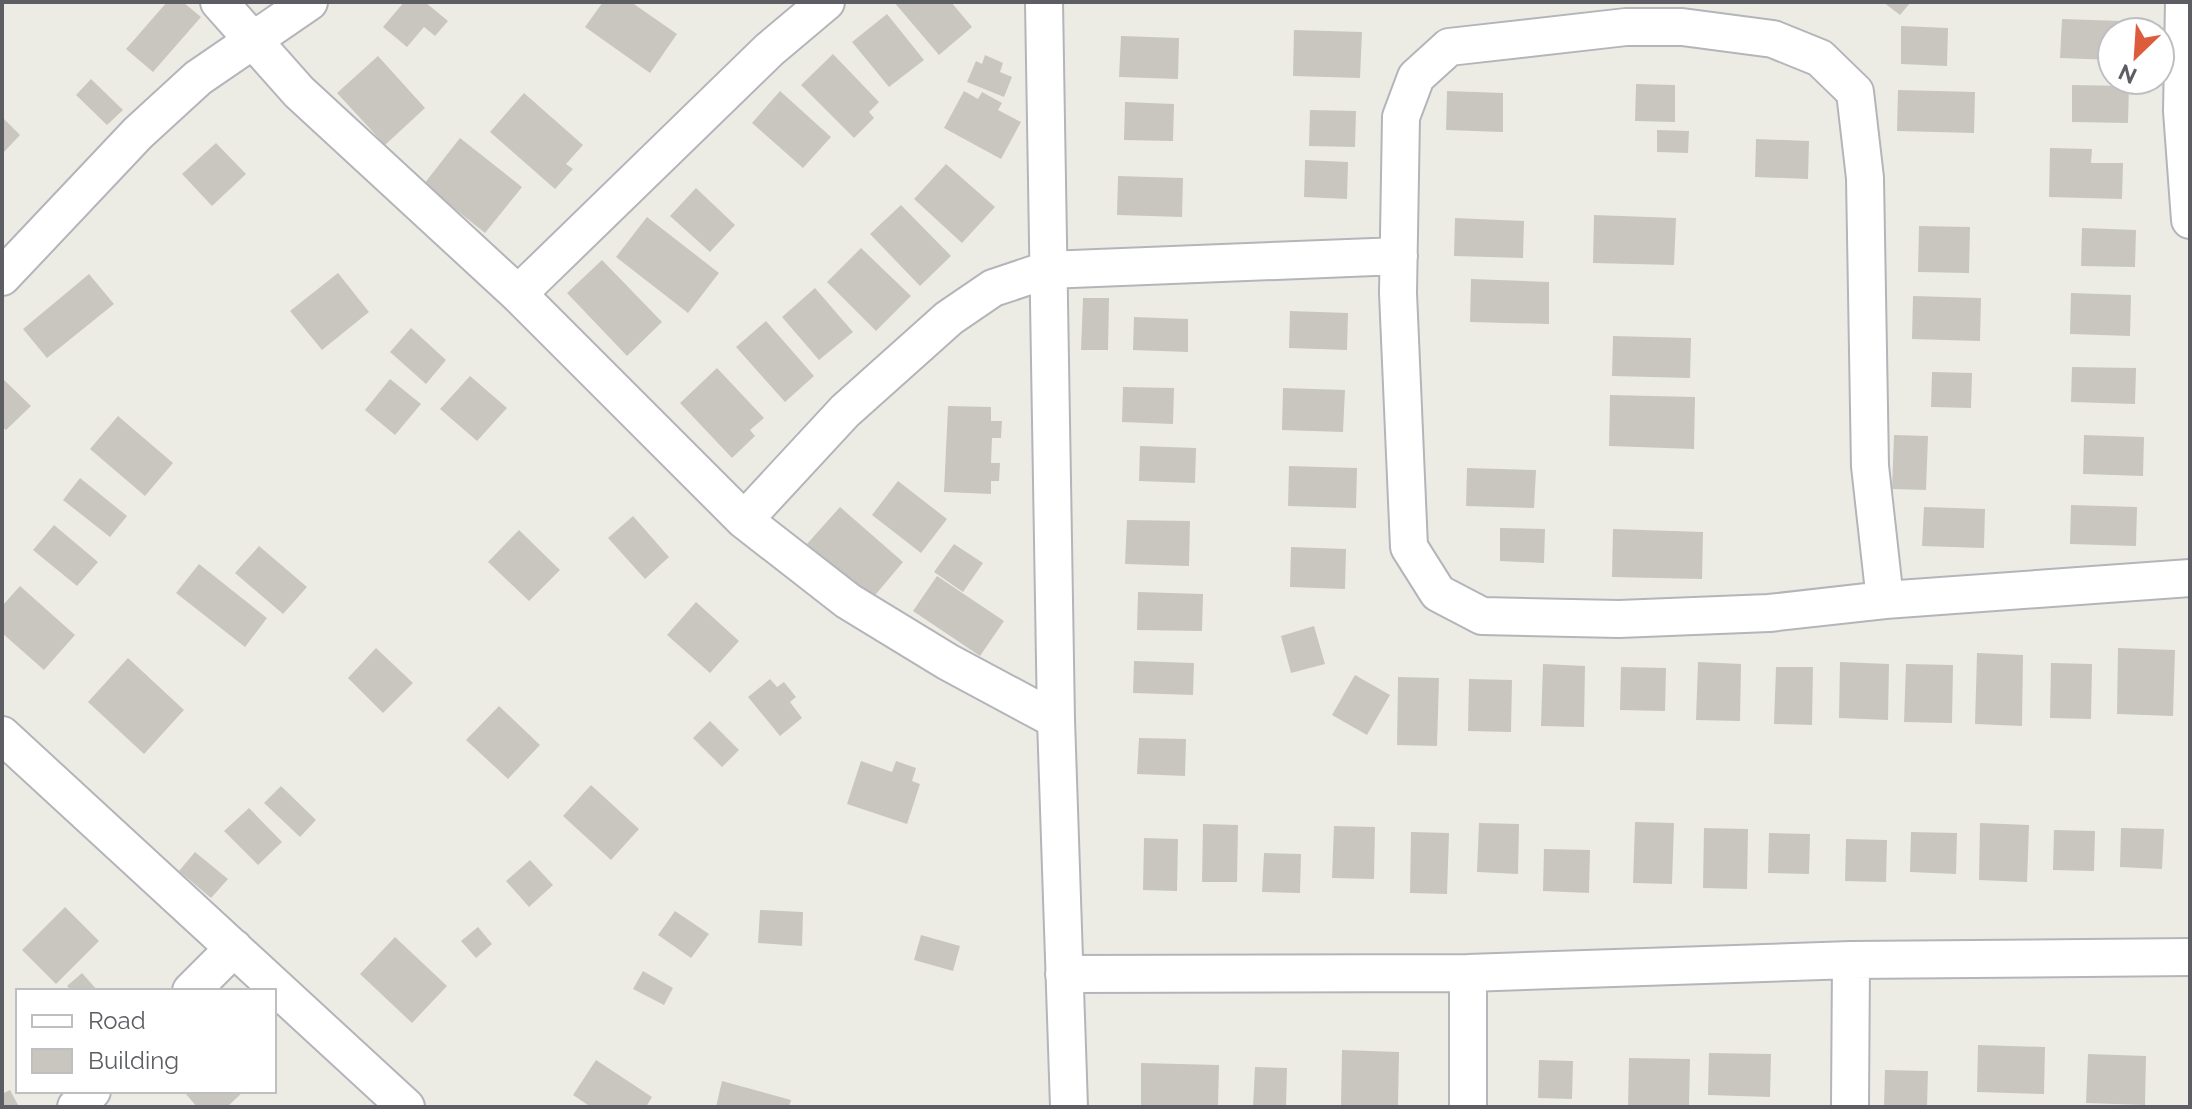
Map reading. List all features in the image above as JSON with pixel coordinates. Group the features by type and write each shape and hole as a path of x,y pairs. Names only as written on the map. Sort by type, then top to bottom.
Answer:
{"street":[{"path":"219,2 299,92 518,294 744,520 848,601 948,662 1056,720"},
{"path":"2,277 138,133 198,78 252,38 309,2"},
{"path":"518,294 769,50 826,2"},
{"path":"1044,2 1056,720 1069,1107"},
{"path":"2184,2 2182,111 2190,220"},
{"path":"1885,600 1870,466 1865,178 1855,92 1820,58 1773,39 1683,15 1626,27 1449,47 1416,77 1401,117 1399,256 1409,547 1438,593 1482,616 1619,619 1769,613 1885,600 2190,578"},
{"path":"744,520 845,411 949,318 993,288 1047,270 1399,256"},
{"path":"2,735 406,1107"},
{"path":"193,989 234,948"},
{"path":"1064,974 1468,973 1851,960 2190,957"},
{"path":"1850,1107 1851,960"},
{"path":"1468,973 1468,1107"}],"building":[{"path":"167,2 183,2 201,17 153,72 126,49"},
{"path":"404,2 425,2 448,21 435,36 424,27 407,47 383,27"},
{"path":"603,2 631,2 677,34 650,73 585,27"},
{"path":"894,2 951,2 972,27 939,55"},
{"path":"1883,2 1911,2 1900,15"},
{"path":"887,14 924,60 889,87 852,42"},
{"path":"2062,19 2096,20 2096,59 2060,58"},
{"path":"1901,26 1948,28 1947,66 1901,64"},
{"path":"1294,30 1362,32 1360,78 1293,76"},
{"path":"1121,36 1179,38 1178,79 1119,77"},
{"path":"833,54 879,102 869,112 874,118 854,138 801,85"},
{"path":"985,55 1003,63 1000,72 1012,77 1004,97 967,82 976,61 982,64"},
{"path":"378,56 425,108 385,145 337,93"},
{"path":"91,79 123,110 107,125 76,95"},
{"path":"1636,84 1675,85 1675,122 1635,121"},
{"path":"2072,85 2096,85 2096,96 2129,96 2128,123 2072,122"},
{"path":"1898,90 1975,92 1974,133 1897,131"},
{"path":"780,91 831,137 803,168 752,123"},
{"path":"964,91 978,99 982,92 1002,103 998,110 1021,122 1001,159 944,128"},
{"path":"1447,91 1503,93 1503,132 1446,130"},
{"path":"524,93 583,145 566,164 573,169 555,189 490,132"},
{"path":"1125,102 1174,104 1173,141 1124,140"},
{"path":"1310,110 1356,111 1355,147 1309,146"},
{"path":"2,117 20,135 2,154"},
{"path":"1657,130 1689,131 1688,153 1657,152"},
{"path":"460,138 522,187 485,233 424,184"},
{"path":"1756,139 1809,141 1808,179 1755,177"},
{"path":"216,143 246,174 212,206 182,174"},
{"path":"2050,148 2092,149 2091,163 2123,163 2122,199 2049,197"},
{"path":"1305,160 1348,162 1347,199 1304,197"},
{"path":"946,164 995,207 962,243 914,199"},
{"path":"1118,176 1183,178 1182,217 1117,215"},
{"path":"696,188 735,225 710,252 670,216"},
{"path":"901,205 951,256 920,286 870,234"},
{"path":"1594,215 1676,218 1674,265 1593,263"},
{"path":"647,217 719,273 688,313 616,257"},
{"path":"1455,218 1524,221 1523,258 1454,256"},
{"path":"1919,226 1970,227 1969,273 1918,272"},
{"path":"2082,228 2136,230 2135,267 2081,266"},
{"path":"861,248 911,296 876,331 827,282"},
{"path":"602,260 662,322 627,356 567,293"},
{"path":"338,273 369,312 322,350 290,311"},
{"path":"89,274 114,304 47,358 23,329"},
{"path":"1471,279 1549,282 1549,324 1470,322"},
{"path":"815,288 853,332 819,360 782,317"},
{"path":"2071,293 2131,295 2130,336 2070,334"},
{"path":"1913,296 1981,298 1980,341 1912,339"},
{"path":"1083,298 1109,298 1108,350 1081,350"},
{"path":"1290,311 1348,313 1347,350 1289,348"},
{"path":"1134,317 1188,319 1188,352 1133,350"},
{"path":"766,321 814,376 785,402 736,347"},
{"path":"411,328 446,360 426,384 390,352"},
{"path":"1613,336 1691,338 1690,378 1612,376"},
{"path":"2072,367 2136,368 2135,404 2071,402"},
{"path":"717,368 764,418 750,430 755,436 732,458 680,403"},
{"path":"1932,372 1972,373 1971,408 1931,407"},
{"path":"470,376 507,408 477,441 440,409"},
{"path":"2,378 31,406 6,430 2,427"},
{"path":"390,379 421,404 395,435 365,410"},
{"path":"1123,387 1174,388 1173,424 1122,422"},
{"path":"1283,388 1345,390 1343,432 1282,430"},
{"path":"1610,395 1695,397 1694,449 1609,446"},
{"path":"948,406 991,407 991,421 1002,421 1001,438 992,438 991,463 1000,463 999,481 991,481 991,494 944,492"},
{"path":"118,416 173,463 145,496 90,449"},
{"path":"1894,435 1928,436 1926,490 1892,489"},
{"path":"2084,435 2144,437 2143,476 2083,474"},
{"path":"1140,446 1196,448 1195,483 1139,481"},
{"path":"1289,466 1357,468 1356,508 1288,506"},
{"path":"1467,468 1536,470 1534,508 1466,506"},
{"path":"80,478 127,516 110,537 63,500"},
{"path":"898,481 947,519 921,553 872,515"},
{"path":"2071,505 2137,507 2136,546 2070,544"},
{"path":"840,507 903,562 871,600 807,544"},
{"path":"1924,507 1985,509 1984,548 1922,546"},
{"path":"633,516 669,557 645,579 608,538"},
{"path":"1127,520 1190,521 1189,566 1125,564"},
{"path":"54,525 98,562 77,586 33,550"},
{"path":"1500,528 1545,529 1544,563 1500,561"},
{"path":"1613,529 1703,532 1702,579 1612,577"},
{"path":"519,530 560,570 529,601 488,562"},
{"path":"954,544 983,563 963,592 934,572"},
{"path":"259,546 307,587 283,614 235,573"},
{"path":"1291,547 1346,549 1345,589 1290,587"},
{"path":"199,564 267,618 245,647 176,593"},
{"path":"937,576 1004,621 980,656 913,611"},
{"path":"20,586 75,635 44,670 2,633 2,606"},
{"path":"1138,592 1203,594 1202,631 1137,630"},
{"path":"696,602 739,641 710,673 667,635"},
{"path":"1314,626 1325,664 1291,673 1281,636"},
{"path":"376,648 413,683 383,713 348,678"},
{"path":"2118,648 2175,650 2173,716 2117,714"},
{"path":"1977,653 2023,655 2022,726 1975,724"},
{"path":"128,658 184,710 144,754 88,702"},
{"path":"1134,661 1194,663 1193,695 1133,693"},
{"path":"1698,662 1741,664 1740,721 1696,720"},
{"path":"1840,662 1889,664 1888,720 1839,718"},
{"path":"2051,663 2092,664 2091,719 2050,718"},
{"path":"1543,664 1585,666 1584,727 1541,726"},
{"path":"1906,664 1953,665 1952,723 1904,722"},
{"path":"1621,667 1666,668 1665,711 1620,710"},
{"path":"1776,667 1813,667 1812,725 1774,724"},
{"path":"1355,675 1390,695 1367,735 1332,715"},
{"path":"1398,677 1439,678 1437,746 1397,745"},
{"path":"770,679 777,687 784,682 796,697 790,702 802,718 780,736 748,697"},
{"path":"1469,679 1512,680 1511,732 1468,731"},
{"path":"499,706 540,745 508,779 466,740"},
{"path":"710,721 739,750 722,767 693,738"},
{"path":"1139,738 1186,739 1185,776 1137,774"},
{"path":"861,761 892,772 896,761 916,768 912,781 920,784 907,824 847,804"},
{"path":"591,785 639,829 611,860 563,816"},
{"path":"281,786 316,820 300,837 264,803"},
{"path":"249,808 282,842 258,865 224,831"},
{"path":"1635,822 1674,823 1672,884 1633,883"},
{"path":"1479,823 1519,824 1518,874 1477,872"},
{"path":"1980,823 2029,825 2027,882 1979,880"},
{"path":"1203,824 1238,825 1237,882 1202,882"},
{"path":"1334,826 1375,827 1374,879 1332,878"},
{"path":"1704,828 1748,829 1747,889 1703,888"},
{"path":"2121,828 2164,829 2162,869 2120,867"},
{"path":"2054,830 2095,831 2094,871 2053,870"},
{"path":"1411,832 1449,833 1447,894 1410,893"},
{"path":"1911,832 1957,833 1956,874 1910,872"},
{"path":"1769,833 1810,834 1809,874 1768,873"},
{"path":"1144,838 1178,839 1177,891 1143,890"},
{"path":"1846,839 1887,840 1886,882 1845,881"},
{"path":"1544,849 1590,850 1589,893 1543,891"},
{"path":"195,852 228,879 211,898 179,871"},
{"path":"1264,853 1301,854 1300,893 1262,892"},
{"path":"530,860 553,885 529,907 506,881"},
{"path":"65,907 99,941 56,984 22,950"},
{"path":"760,910 803,912 802,946 758,943"},
{"path":"675,911 709,934 691,958 658,935"},
{"path":"478,927 492,944 476,958 461,941"},
{"path":"921,935 960,946 953,971 914,960"},
{"path":"395,937 447,986 412,1023 360,974"},
{"path":"643,971 673,988 664,1005 633,989"},
{"path":"82,973 96,989 70,989 67,986"},
{"path":"1978,1045 2045,1047 2044,1094 1977,1092"},
{"path":"1342,1050 1399,1052 1398,1106 1341,1105"},
{"path":"1709,1053 1771,1054 1770,1097 1708,1095"},
{"path":"2088,1054 2146,1056 2145,1105 2086,1103"},
{"path":"1629,1058 1690,1059 1689,1107 1628,1107"},
{"path":"596,1060 652,1097 646,1107 591,1107 573,1095"},
{"path":"1539,1060 1573,1061 1572,1099 1538,1098"},
{"path":"1141,1063 1219,1065 1218,1107 1141,1105"},
{"path":"1255,1067 1287,1068 1286,1107 1253,1107"},
{"path":"1885,1070 1928,1071 1927,1107 1884,1107"},
{"path":"722,1081 791,1100 789,1107 716,1107"},
{"path":"10,1090 19,1107 2,1107 2,1094"},
{"path":"185,1093 242,1093 227,1107 197,1107"}]}
